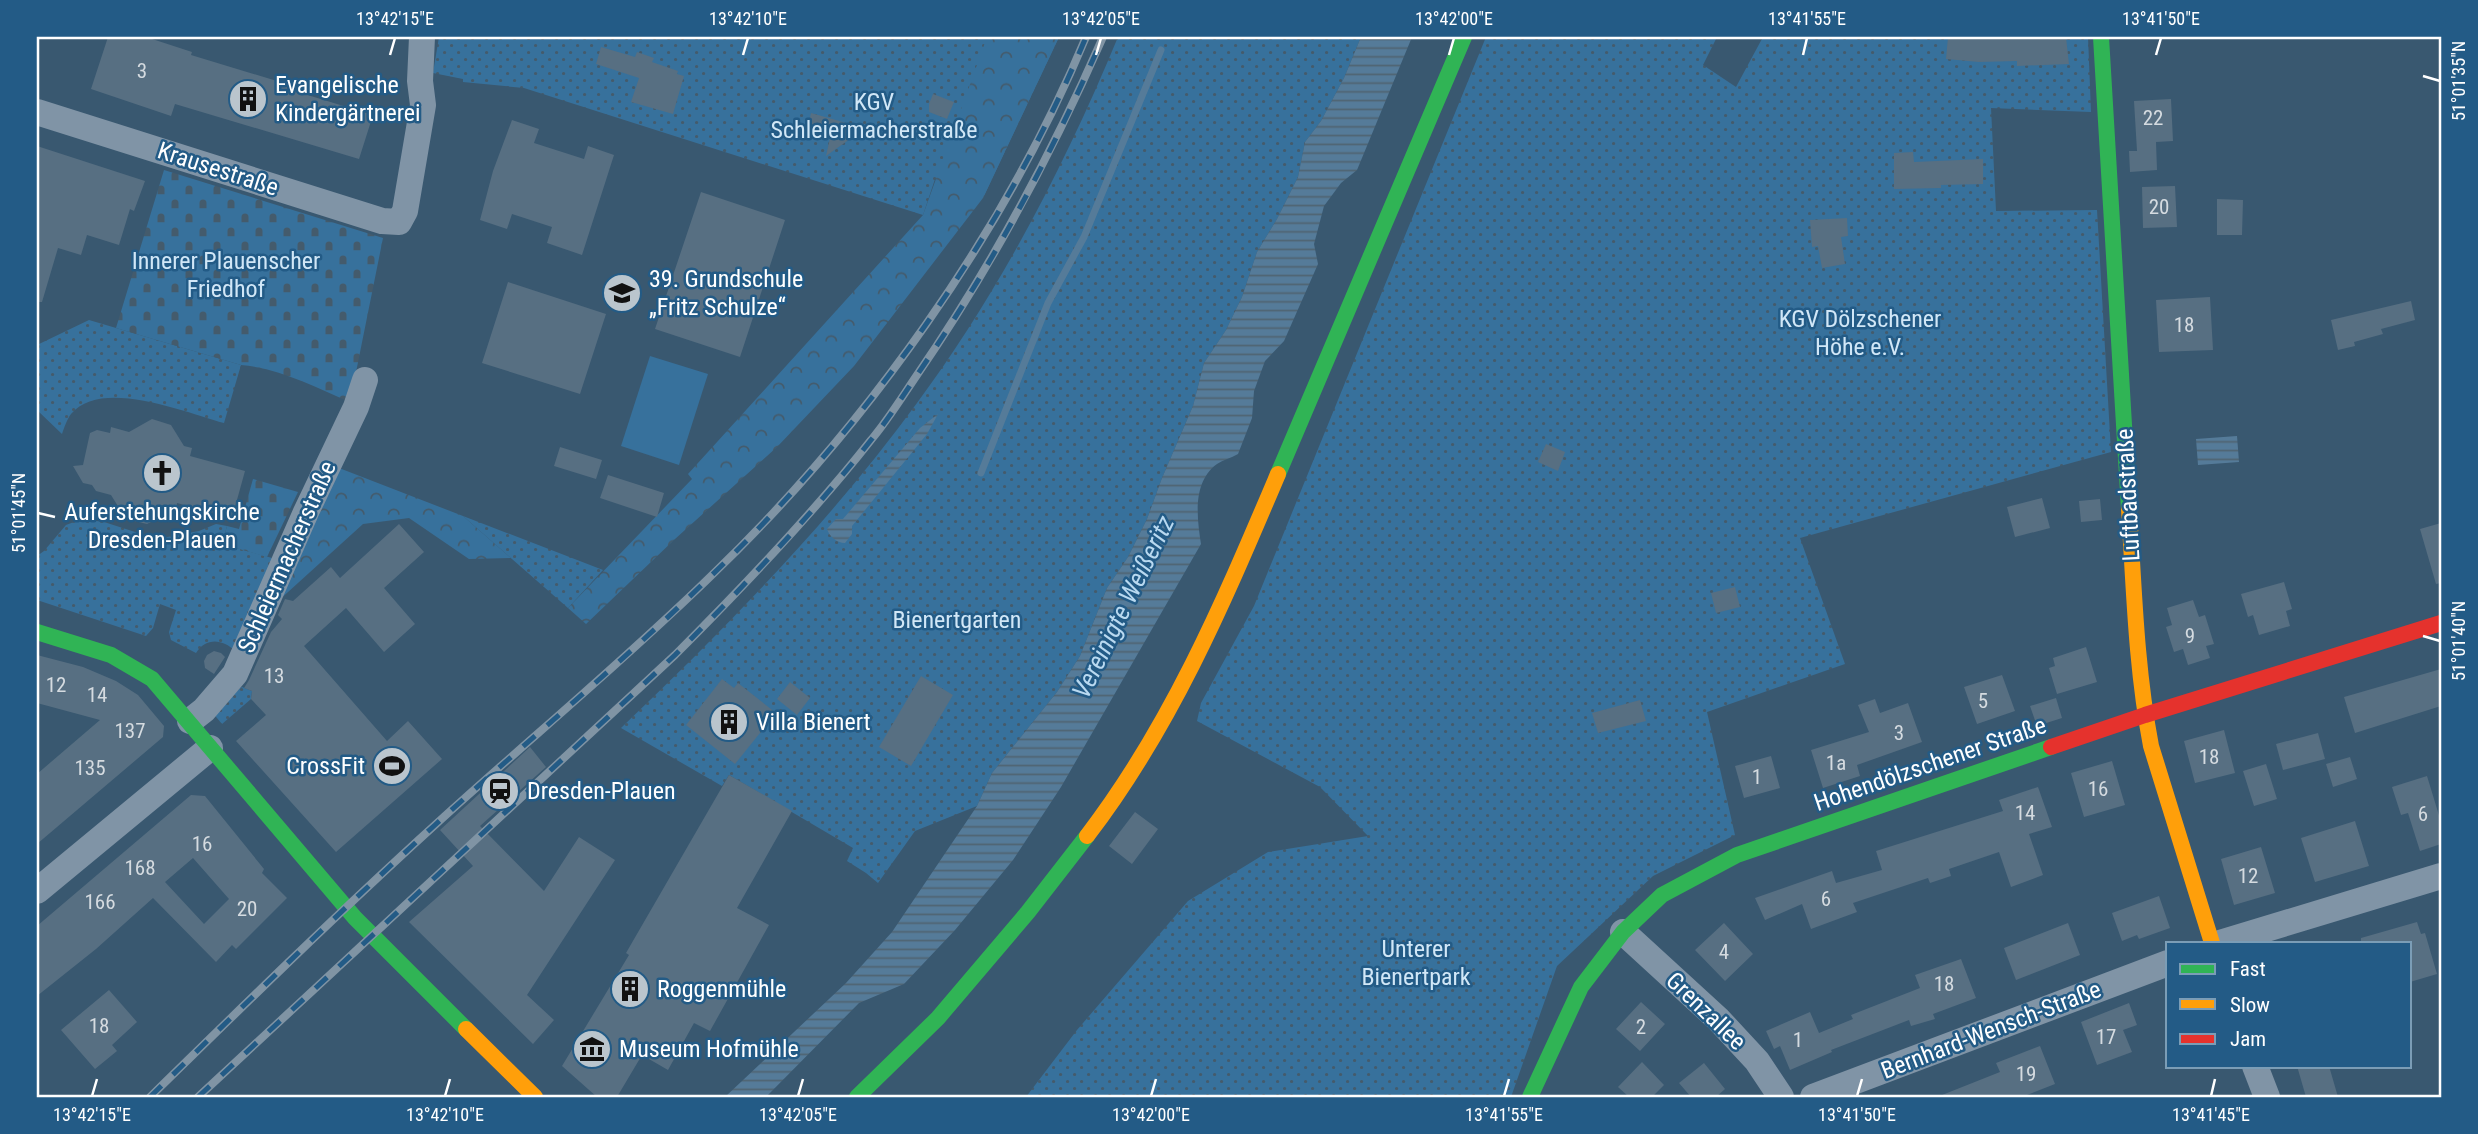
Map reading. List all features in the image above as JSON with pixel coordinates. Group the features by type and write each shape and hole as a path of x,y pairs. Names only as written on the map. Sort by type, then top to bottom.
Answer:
{"street":[{"name":"Krausestraße","path":"37,112 382,221 400,222 405,211 423,105 420,80 422,37"},
{"path":"857,1097 938,1018 1011,933 1105,812 1149,748 1217,618 1464,37"},
{"name":"Luftbadstraße","path":"2101,37 2138,652 2145,715 2151,746 2212,942"},
{"name":"Schleiermacherstraße","path":"190,721 204,710 235,674 306,512 356,407 365,380"},
{"name":"Hohendölzschener Straße","path":"1532,1092 1581,987 1623,932 1662,895 1737,855 2145,715 2441,623"},
{"path":"37,632 96,649 126,661 152,679 355,918 535,1097"},
{"path":"37,891 210,748"},
{"path":"2223,942 2441,876"},
{"name":"Grenzallee","path":"1623,932 1718,1018 1757,1061 1781,1097"},
{"name":"Bernhard-Wensch-Straße","path":"1813,1097 2166,964"},
{"path":"2256,1068 2267,1097"}],"green space":[{"name":"KGV Schleiermacherstraße","path":"439,37 1059,37 983,198 935,179 923,215 524,88 463,82 463,79 433,73"},
{"path":"987,37 1059,37 983,198 854,366 777,447 586,624 568,608 692,479 688,474 923,215"},
{"name":"Bienertgarten","path":"1118,37 1361,37 1344,78 1321,121 1305,142 1298,177 1257,252 1242,297 1226,330 1204,363 1193,406 1147,519 1128,557 1107,588 1080,656 1057,692 992,773 977,806 915,831 878,883 847,861 853,848 729,775 722,786 621,728 700,651 814,531 917,403 976,317 1029,226 1076,132"},
{"path":"1486,37 1717,37 1703,65 1736,87 1763,37 2088,37 2091,112 1991,108 1996,211 2097,210 2111,452 1800,538 1845,664 1707,712 1735,835 1653,876 1557,966 1511,1097 1026,1097 1077,1030 1188,901 1268,852 1368,836 1320,787 1197,721 1201,703 1254,606"},
{"name":"Innerer Plauenscher Friedhof","path":"164,170 383,238 350,402 283,374 241,365 116,328"},
{"path":"89,320 241,365 224,423 145,401 102,398 85,403 71,414 62,434 37,410 37,345"},
{"path":"650,356 708,374 679,465 621,446"},
{"path":"339,468 463,516 511,558 469,559 409,518 363,524 277,602"},
{"path":"253,479 298,492 267,557 222,544 227,526 239,529"},
{"path":"463,516 603,570 568,608"},
{"path":"82,519 104,522 157,539 199,531 216,524 227,526 222,544 272,558 235,651 220,642 210,642 196,653 171,640 169,632 176,610 160,604 153,628 146,636 37,600 37,556 66,525"},
{"path":"242,687 252,691 251,699 222,724 212,712"}],"water":[{"name":"Vereinigte Weißeritz","path":"1361,37 1412,37 1357,170 1341,183 1324,206 1314,244 1318,264 1284,341 1265,361 1254,391 1252,418 1238,454 1217,464 1203,480 1198,501 1201,544 1061,787 1013,860 955,930 904,984 859,1003 766,1097 725,1097 846,983 892,932 977,806 992,773 1057,692 1080,656 1107,588 1128,557 1147,519 1193,406 1204,363 1226,330 1242,297 1257,252 1298,177 1305,142 1321,121 1344,78"},
{"path":"938,414 927,434 852,526 852,534 845,543 834,539 827,529 836,519 843,519 920,428"},
{"path":"2237,436 2239,462 2198,465 2196,439"}],"building":[{"path":"108,37 146,37 192,52 191,55 290,85 288,89 373,115 359,159 175,104 171,116 91,89"},
{"path":"1948,37 2066,37 2069,64 2017,66 2017,61 1946,59"},
{"path":"601,47 635,57 637,52 654,58 652,62 678,71 677,74 684,76 673,114 631,102 639,78 596,64"},
{"path":"933,94 954,102 947,119 929,112"},
{"path":"2171,99 2173,141 2156,142 2157,170 2130,172 2129,151 2137,151 2134,101"},
{"path":"811,113 850,124 857,134 826,156 830,138 807,131"},
{"path":"512,120 539,129 534,143 584,159 588,146 614,155 582,255 547,243 552,227 512,214 507,229 480,220 493,171"},
{"path":"37,146 145,181 134,211 130,209 119,245 87,235 81,255 58,248 42,302 37,302"},
{"path":"1913,152 1914,162 1983,159 1983,184 1894,189 1894,153"},
{"path":"2175,186 2177,227 2143,228 2142,187"},
{"path":"701,192 785,220 740,357 655,329"},
{"path":"2217,199 2243,200 2242,235 2217,235"},
{"path":"1847,218 1848,236 1841,237 1845,264 1822,268 1818,246 1812,247 1810,220"},
{"path":"508,282 606,314 580,394 482,363"},
{"path":"2210,297 2213,350 2159,352 2156,300"},
{"path":"2411,301 2415,320 2381,329 2383,334 2354,342 2355,346 2338,350 2331,320"},
{"name":"Auferstehungskirche Dresden-Plauen","path":"152,419 171,425 184,446 192,448 190,456 245,471 232,518 177,503 176,509 147,524 126,519 111,495 96,491 92,485 83,483 73,466 83,465 90,433 97,430 110,433 111,427 129,432"},
{"path":"1546,444 1565,452 1558,471 1538,462"},
{"path":"560,447 602,460 596,479 554,466"},
{"path":"608,475 664,493 657,517 600,498"},
{"path":"2042,498 2050,528 2015,537 2007,507"},
{"path":"2100,499 2102,520 2081,522 2079,501"},
{"path":"2441,523 2441,583 2436,584 2420,529"},
{"path":"399,524 424,552 384,588 415,624 384,652 346,608 304,646 387,741 408,721 442,759 336,852 236,741 266,715 251,699 252,691 244,688 271,632 282,619 278,615 285,599 293,601 331,567 340,578"},
{"path":"2284,582 2292,609 2286,611 2290,626 2259,635 2253,615 2248,617 2241,594"},
{"path":"1735,587 1740,607 1716,613 1711,593"},
{"path":"2193,600 2199,617 2205,615 2214,644 2206,646 2210,658 2188,665 2183,649 2174,652 2166,627 2172,625 2167,608"},
{"path":"2086,647 2097,682 2057,694 2049,668 2055,666 2053,658"},
{"path":"214,651 225,657 214,674 205,668 204,661 207,655"},
{"path":"37,655 83,667 116,681 138,695 164,726 163,737 37,844 37,774 100,720 37,703"},
{"path":"2441,669 2441,706 2355,733 2344,697"},
{"path":"2002,675 2015,711 1977,724 1964,687"},
{"path":"921,676 953,695 911,766 879,747"},
{"name":"Villa Bienert","path":"722,679 734,688 738,683 776,713 735,764 686,725"},
{"path":"790,682 810,698 797,715 777,699"},
{"path":"2056,698 2062,718 2037,726 2030,706"},
{"path":"1875,699 1880,713 1908,703 1922,742 1857,765 1860,776 1823,788 1811,750 1869,732 1858,705"},
{"path":"1640,700 1646,721 1598,733 1592,713"},
{"path":"2224,730 2235,773 2195,783 2184,741"},
{"path":"2318,733 2325,759 2283,770 2276,744"},
{"path":"530,747 546,767 480,826 544,891 579,837 615,860 527,995 554,1020 533,1044 409,922 473,866 440,830"},
{"path":"1771,756 1780,788 1744,798 1735,766"},
{"path":"2350,757 2357,779 2333,787 2326,764"},
{"path":"2112,761 2125,805 2084,817 2071,773"},
{"path":"2266,764 2277,799 2254,806 2243,771"},
{"path":"729,775 792,811 737,908 769,925 710,1031 694,1023 668,1070 642,1055 617,1097 597,1097 562,1066 629,955 626,953"},
{"path":"2427,776 2441,822 2441,844 2420,851 2408,813 2401,815 2392,787"},
{"path":"2038,787 2052,827 2029,834 2043,875 2011,887 1999,852 1949,869 1951,876 1930,883 1928,878 1853,903 1857,912 1811,929 1802,904 1765,920 1755,898 1832,871 1836,883 1882,870 1876,851 2003,811 1999,800"},
{"path":"191,795 205,796 264,869 262,873 287,898 236,949 232,945 216,962 153,898 96,949 37,996 37,926","holes":["193,858 229,899 204,924 165,882"]},
{"path":"1135,812 1158,829 1132,864 1109,846"},
{"path":"2355,821 2369,866 2315,882 2301,838"},
{"path":"2261,847 2275,893 2234,905 2221,859"},
{"path":"2159,896 2170,928 2139,939 2137,935 2122,941 2112,913"},
{"path":"2417,922 2421,934 2425,933 2437,974 2412,981 2412,942 2361,942 2361,938"},
{"path":"1724,923 1753,954 1725,981 1695,950"},
{"path":"2068,923 2080,955 2016,980 2004,948"},
{"path":"1961,959 1976,998 1933,1014 1935,1019 1911,1026 1909,1020 1831,1050 1832,1052 1790,1070 1780,1046 1774,1049 1766,1031 1810,1012 1819,1033 1853,1019 1851,1015 1920,988 1915,975"},
{"path":"109,990 137,1022 112,1045 117,1051 95,1069 61,1030"},
{"path":"1641,1002 1665,1024 1640,1051 1616,1029"},
{"path":"2129,1003 2137,1025 2123,1030 2132,1052 2097,1065 2081,1022"},
{"path":"2040,1046 2055,1084 2022,1097 1937,1097 2000,1072 1996,1063"},
{"path":"1642,1062 1664,1085 1652,1097 1629,1097 1618,1087"},
{"path":"1704,1063 1725,1089 1716,1097 1691,1097 1679,1083"},
{"path":"2298,1068 2330,1068 2338,1097 2306,1097"}],"waterway":[{"path":"981,473 1048,303 1084,237 1161,50"}],"railway":[{"path":"150,1097 399,858 712,575 824,456 876,392 972,255 1015,183 1053,111 1086,37"},
{"path":"198,1097 675,655 825,496 889,416 995,252 1041,168 1103,37"}],"traffic: fast":[{"path":"1278,474 1464,37"},
{"path":"2101,37 2129,509"},
{"path":"37,632 111,655 152,679 355,918 466,1029"},
{"path":"1530,1097 1581,987 1623,932 1662,895 1737,855 2051,747"},
{"path":"857,1097 938,1018 1028,912 1087,836"}],"traffic: slow":[{"path":"1087,836 1117,794 1171,706 1216,615 1278,474"},
{"path":"2129,509 2139,658 2151,746 2212,942"},
{"path":"466,1029 535,1097"}],"traffic: jam":[{"path":"2051,747 2441,623"}],"place":[{"name":"Evangelische Kindergärtnerei","path":"248,99"},
{"name":"39. Grundschule „Fritz Schulze“","path":"622,293"},
{"name":"Auferstehungskirche Dresden-Plauen","path":"162,473"},
{"name":"Villa Bienert","path":"729,722"},
{"name":"CrossFit","path":"392,766"},
{"name":"Dresden-Plauen","path":"500,791"},
{"name":"Roggenmühle","path":"630,989"},
{"name":"Museum Hofmühle","path":"592,1049"}],"park label":[{"name":"KGV Dölzschener Höhe e.V.","path":"1860,333"},
{"name":"Unterer Bienertpark","path":"1416,963"}]}
